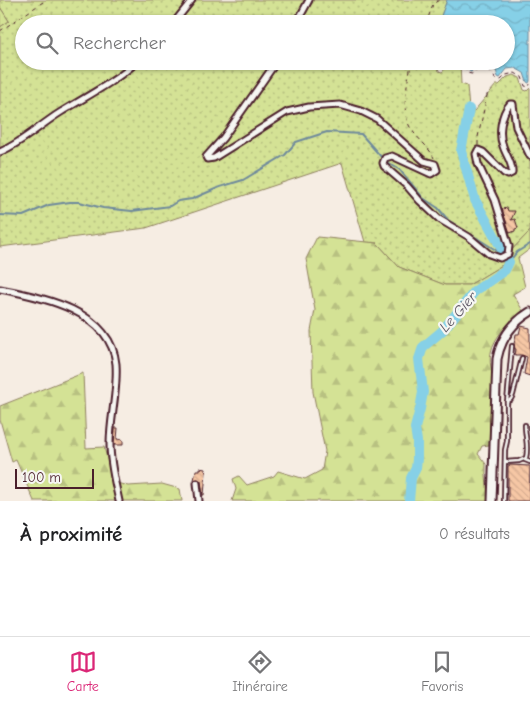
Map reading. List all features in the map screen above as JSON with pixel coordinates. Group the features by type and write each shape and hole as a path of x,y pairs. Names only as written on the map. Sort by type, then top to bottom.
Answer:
{"main road":[{"path":"492,501 496,369 499,350 507,332 530,312"}],"street":[{"path":"180,15 192,0"},
{"path":"301,15 309,0"},
{"path":"0,152 20,142 59,113 107,84 126,70"},
{"path":"272,70 223,138 208,153 207,159 214,158 287,112 309,107 340,105 361,111 376,119 424,161 435,164 438,168 436,172 431,174 392,156 386,158 383,163 384,166 407,186 439,219 469,237 494,257 506,256 509,246 496,200 476,158 478,150 483,152 504,173 511,174 512,166 501,138 502,123 506,110 512,103 516,127 530,156"},
{"path":"0,289 28,294 66,307 100,328 108,338 114,351 116,366 116,389 110,444 114,479 119,501"},
{"path":"197,483 199,501"}],"lane":[{"path":"504,501 505,452 512,346"},
{"path":"508,402 513,395 522,358"},
{"path":"525,460 528,446 525,435 526,425"},
{"path":"494,452 505,452"},
{"path":"506,462 525,460 530,462"}],"path":[{"path":"24,15 46,0"},
{"path":"429,15 433,4 439,0"},
{"path":"0,31 15,21"},
{"path":"409,70 406,91 406,113 409,126 431,151 434,158 432,163"},
{"path":"466,70 467,73 472,74 476,70"},
{"path":"491,70 496,79 501,80 506,75 515,72 522,77 525,86 528,87 530,84"},
{"path":"478,150 478,137 488,91"}],"green space":[{"path":"0,0 447,0 441,15 15,15 15,70 439,70 442,72 444,70 460,70 461,84 467,86 469,109 474,111 496,85 499,85 507,77 514,75 520,78 524,90 527,91 530,88 530,231 506,256 504,264 469,285 445,285 399,267 377,243 365,242 342,163 146,228 0,247 0,27 9,21 0,7"},
{"path":"0,7 9,21 0,27"},
{"path":"530,231 530,249 518,258 525,287 513,294 523,311 497,337 491,353 489,445 482,446 478,454 486,464 488,501 232,501 236,489 233,479 239,476 247,485 274,476 278,471 305,479 322,470 325,451 313,392 311,331 315,310 306,259 317,237 377,243 399,267 445,285 469,285 504,264 506,256"},
{"path":"83,373 86,448 104,447 113,482 128,486 162,484 180,489 182,501 34,501 16,460 12,462 0,420 0,406"}],"water":[{"path":"447,0 530,0 529,83 524,73 515,68 515,15 441,15"},
{"path":"496,70 506,70 500,78"}],"building":[{"path":"507,208 508,211 515,211 511,220 515,219 518,228 510,233 502,209"},
{"path":"521,326 530,328 530,376 524,374 527,357 515,355 516,349 514,344 516,334 519,334"},
{"path":"115,428 118,428 117,439 123,440 123,445 114,445"},
{"path":"508,466 530,466 529,501 508,501"},
{"path":"200,468 205,469 206,472 204,495 201,481 198,479 194,480 196,470 200,470"}],"waterway":[{"name":"Le Gier","path":"409,501 411,478 416,468 417,459 415,428 423,392 419,359 423,347 442,331 475,291 505,270 509,262 475,200 461,151 469,109"},
{"path":"0,215 23,216 49,205 70,202 132,211 170,206 178,201 192,199 243,180 285,155 296,142 327,132 361,134 383,159"},
{"path":"385,161 400,170 423,198 438,208 448,220 505,254"},
{"path":"509,262 517,252 530,244"}]}
